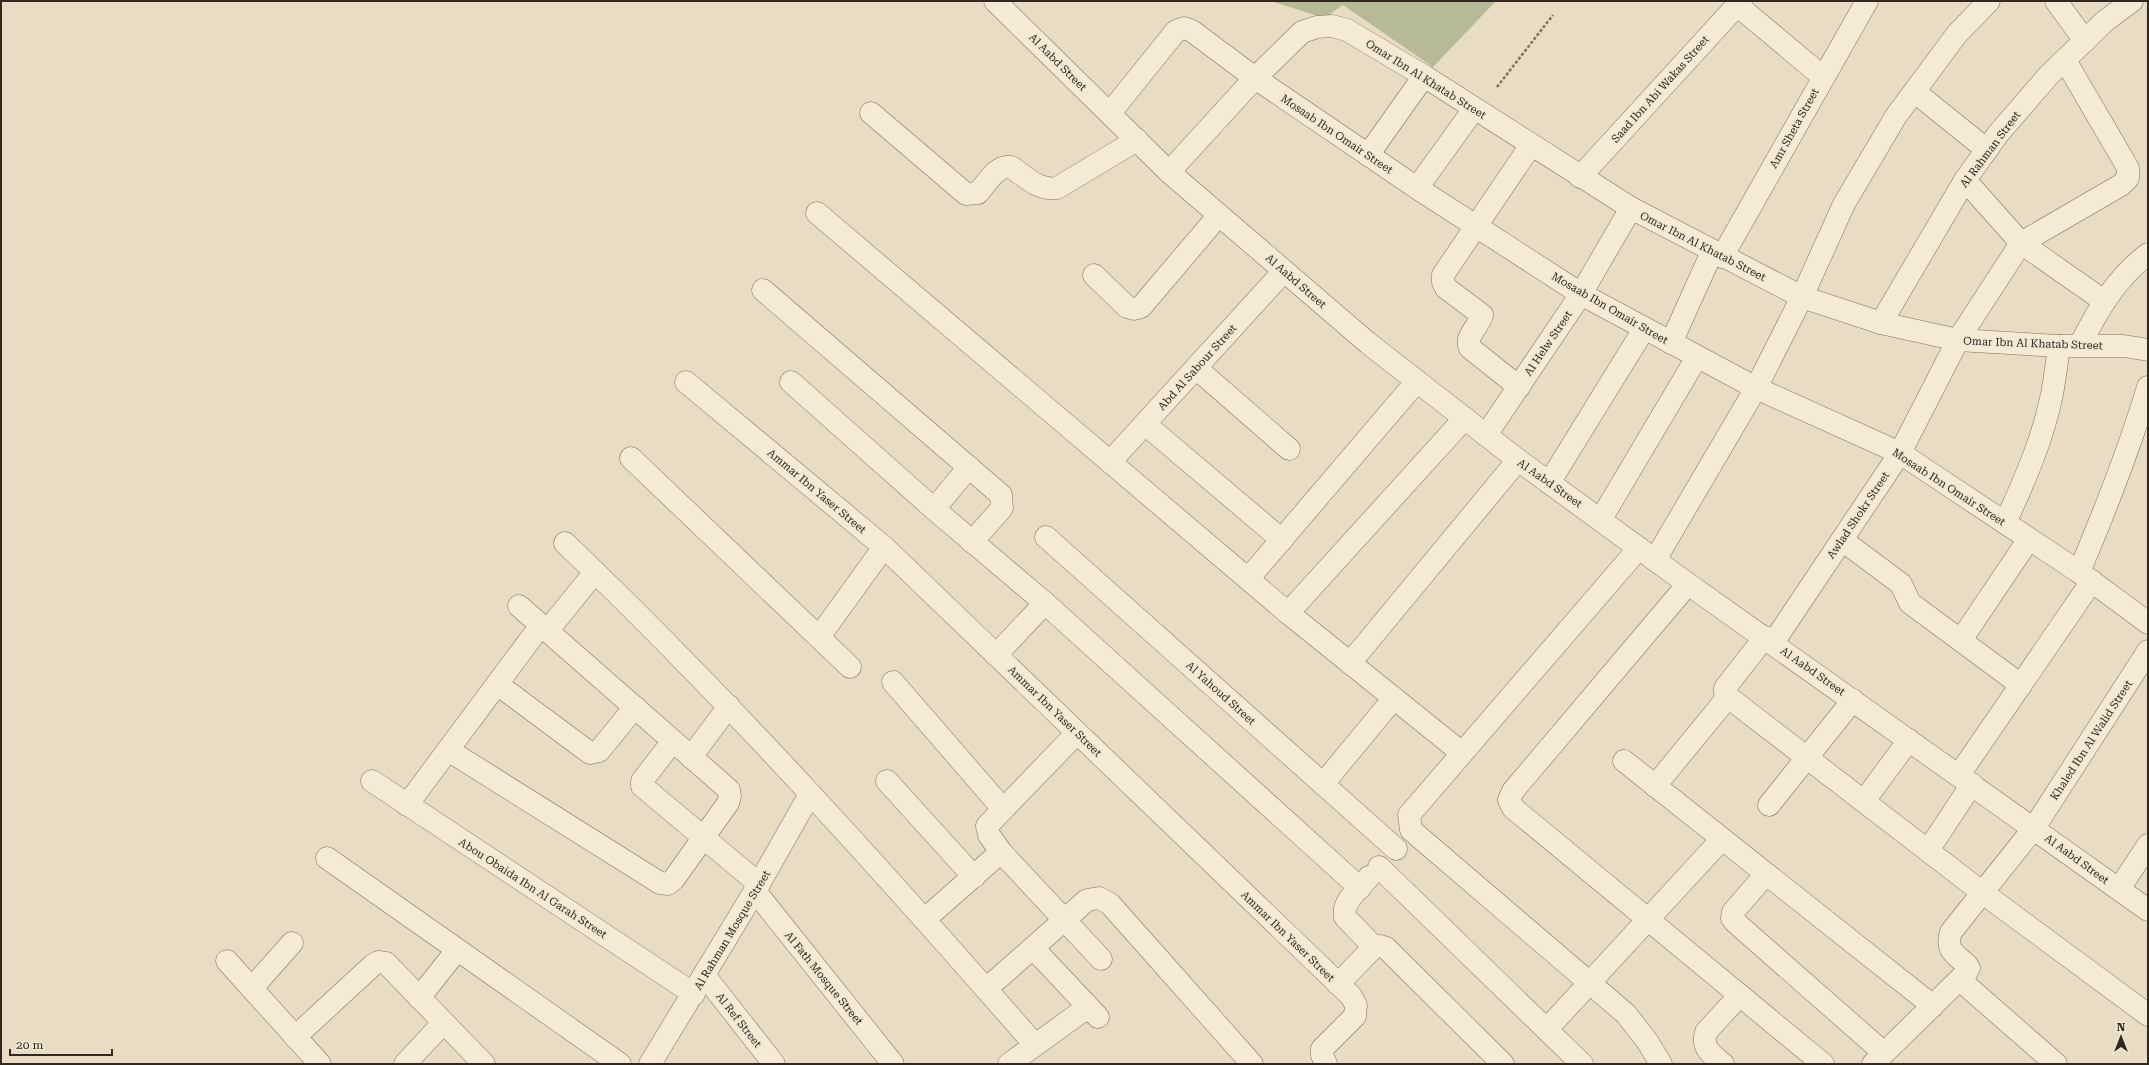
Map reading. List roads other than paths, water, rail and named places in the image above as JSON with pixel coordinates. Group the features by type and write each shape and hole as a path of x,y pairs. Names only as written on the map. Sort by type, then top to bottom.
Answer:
{"street":[{"name":"Al Aabd Street","path":"995,1 1169,172 1368,343 1518,460 1688,584 2148,910"},
{"name":"Amr Sheta Street","path":"1670,343 1717,254 1867,1"},
{"path":"1374,947 1345,917 1343,910 1345,904 1396,849 1411,830 1410,815 1462,753 1647,554 1756,388 1802,297 1844,204 1896,116 1957,34 1989,1"},
{"path":"2056,1 2085,41"},
{"name":"Al Rahman Street","path":"1881,323 1965,180 1987,150 2049,75 2105,21 2132,1"},
{"path":"1739,3 1823,77"},
{"name":"Saad Ibn Abi Wakas Street","path":"1580,177 1739,3"},
{"name":"Omar Ibn Al Khatab Street","path":"1255,78 1302,32 1317,27 1332,26 1347,30 1424,76 1580,177 1631,208 1802,297 1881,323 1958,340 2070,346 2124,346 2148,350"},
{"name":"Mosaab Ibn Omair Street","path":"1110,113 1176,31 1184,28 1192,31 1255,78 1368,155 1476,227 1581,294 1756,388 1900,452 2085,576 2148,623"},
{"path":"2020,243 2121,185 2128,178 2128,168 2065,60"},
{"path":"1368,155 1424,76"},
{"path":"1169,172 1255,78"},
{"path":"1915,92 1987,150"},
{"path":"1417,188 1476,110"},
{"path":"871,113 966,194 973,195 978,193 1000,168 1006,166 1011,167 1040,188 1058,188 1137,140"},
{"path":"1519,387 1470,348 1468,343 1469,338 1482,315 1446,288 1442,282 1443,275 1531,145"},
{"path":"1965,180 2020,243 2104,301"},
{"name":"Al Helw Street","path":"1486,435 1581,294 1631,208"},
{"path":"817,213 1288,613 1462,753"},
{"path":"1094,275 1127,307 1134,309 1141,307 1219,215"},
{"name":"Awlad Shokr Street","path":"1728,697 1725,693 1725,688 1769,640 1842,540 1900,452 1958,340 2020,243"},
{"path":"2006,523 2025,481 2040,438 2052,395 2070,346 2123,276 2148,254"},
{"name":"Abd Al Sabour Street","path":"1110,462 1284,271"},
{"path":"763,290 1001,495 1003,502 1002,508 972,542"},
{"path":"1549,482 1644,328"},
{"path":"1600,519 1697,357"},
{"path":"1196,368 1289,449"},
{"path":"1248,579 1417,381"},
{"name":"Ammar Ibn Yaser Street","path":"686,382 884,547 1351,996 1356,1005 1355,1016 1322,1049 1322,1056 1326,1064"},
{"path":"791,382 934,509 1045,603 1360,888"},
{"path":"1929,849 1966,780 2085,576 2136,427 2148,386"},
{"path":"1288,613 1465,418"},
{"path":"1146,424 1282,540"},
{"path":"631,458 850,667"},
{"path":"1350,663 1518,460"},
{"path":"934,509 968,467"},
{"name":"Al Yahoud Street","path":"1046,537 1396,849"},
{"path":"1961,640 2029,539"},
{"path":"1842,540 1901,584 1910,602 2021,685"},
{"path":"564,543 729,706 925,919 1035,1045"},
{"path":"819,636 884,547"},
{"path":"407,805 498,684 544,628 595,572"},
{"path":"1688,584 1512,791 1509,800 1512,808 1823,1064"},
{"path":"996,655 1045,603"},
{"path":"448,750 660,883 668,884 674,879 728,803 730,796 729,790 519,606"},
{"name":"Khaled Ibn Al Walid Street","path":"1960,980 1969,968 1950,948 1948,941 1952,932 2034,828 2148,651"},
{"path":"893,682 1003,809"},
{"path":"498,684 590,753 599,751 634,707"},
{"path":"1655,786 1728,697 1929,849 1983,893 2148,1015"},
{"path":"1323,784 1394,698"},
{"path":"1769,805 1853,700"},
{"path":"691,757 729,706"},
{"path":"1077,733 988,826 989,835 1001,852 1101,959"},
{"path":"1864,801 1909,740"},
{"name":"Al Fath Mosque Street","path":"673,741 642,781 642,786 704,837 757,888 892,1064"},
{"path":"1624,761 1932,1006"},
{"name":"Abou Obaida Ibn Al Garah Street","path":"372,781 407,805 699,985"},
{"path":"887,781 974,877"},
{"name":"Al Rahman Mosque Street","path":"658,1060 699,985 757,888 810,794"},
{"path":"1411,830 1626,1014 1647,1041 1661,1064"},
{"path":"1547,1029 1722,839"},
{"path":"2119,889 2148,844"},
{"path":"925,919 1001,852"},
{"path":"327,858 620,1064"},
{"path":"1379,867 1582,1064"},
{"path":"1766,874 1733,912 1732,918 1878,1059 1960,980 2056,1064"},
{"path":"986,989 1087,900 1099,898 1110,904 1252,1064"},
{"path":"252,988 292,943"},
{"path":"1338,984 1374,947 1380,946 1386,948 1503,1064"},
{"path":"1010,1064 1035,1045 1093,1012 1033,948"},
{"path":"419,998 457,950"},
{"path":"227,961 320,1064"},
{"path":"295,1037 378,962 386,963 484,1064"},
{"name":"Al Ref Street","path":"699,985 768,1062"},
{"path":"1723,1064 1707,1050 1704,1040 1706,1032 1740,996"},
{"path":"405,1064 443,1023"}]}
